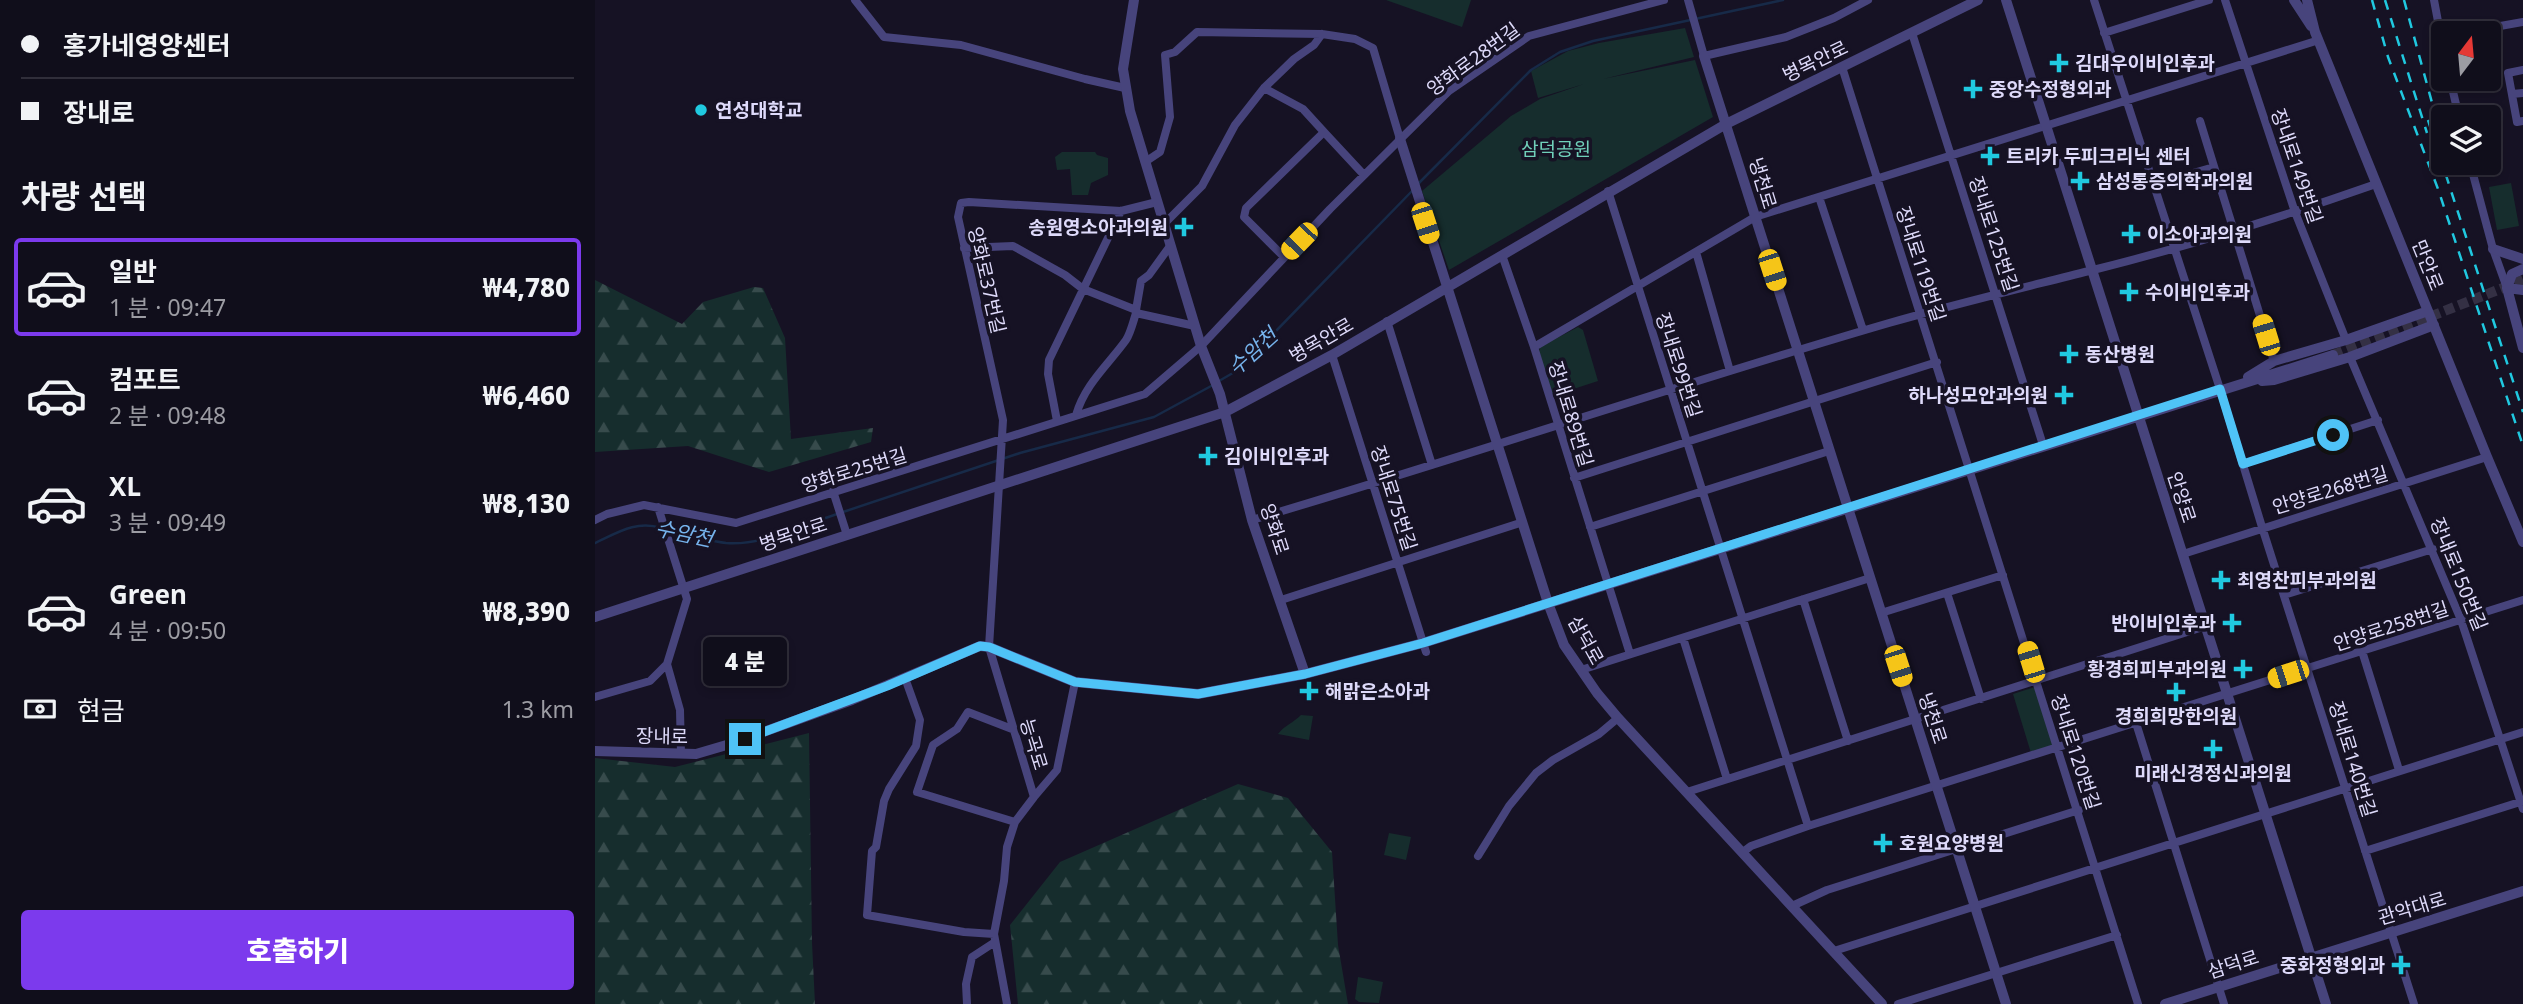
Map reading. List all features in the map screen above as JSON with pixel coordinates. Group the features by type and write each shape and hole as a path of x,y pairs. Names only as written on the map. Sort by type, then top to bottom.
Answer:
{"street":[{"path":"855,0 884,37 961,46 1125,88"},
{"path":"1134,0 1123,69 1125,88 1201,346"},
{"name":"양화로28번길","path":"1201,346 1364,174 1449,91 1529,36 1664,0"},
{"path":"1689,3 1704,56 1786,37 1834,18 1868,0"},
{"name":"병목안로","path":"595,617 1225,412 1332,355 1726,124 1977,0"},
{"name":"안양로","path":"2006,0 2326,1004"},
{"name":"장내로140번길","path":"2094,0 2155,184 2414,1004"},
{"path":"2104,33 2209,0"},
{"name":"장내로149번길","path":"2225,0 2295,212 2346,340"},
{"path":"1534,347 1755,217 2127,101 2317,36 2294,0"},
{"name":"만안로","path":"2307,0 2317,36 2523,542"},
{"path":"2434,0 2439,21"},
{"path":"2501,26 2523,22"},
{"path":"1145,162 1160,152 1170,117 1165,55 1175,52 1197,32 1322,34 1355,39 1373,48 1400,139"},
{"name":"장내로125번길","path":"1912,33 2043,445"},
{"path":"1164,224 1202,186 1235,125 1263,88 1294,59 1314,45 1322,34"},
{"name":"냉천로","path":"1704,56 2006,1004"},
{"name":"장내로119번길","path":"1842,67 1971,470"},
{"path":"2523,70 2508,74 2517,122 2523,121"},
{"path":"1263,88 1303,109 1364,174"},
{"path":"2512,94 2523,93"},
{"path":"2200,121 2274,361"},
{"path":"1284,257 1244,217 1246,208 1324,132"},
{"name":"삼덕로","path":"1400,139 1520,523 1564,645 1618,718 1882,1004"},
{"path":"2155,184 2214,167"},
{"path":"2473,175 2523,348"},
{"path":"1252,520 1863,330 1996,293 2091,271 2295,212 2376,184"},
{"name":"장내로99번길","path":"1608,191 1808,826"},
{"path":"1819,197 1863,330"},
{"name":"양화로37번길","path":"1000,472 1003,419 958,223 961,203 1121,211 1157,202"},
{"path":"1057,421 1047,367 1121,211"},
{"path":"964,248 1013,246 1066,275 1083,289 1136,312 1195,326"},
{"path":"1076,415 1080,400 1096,375 1127,338 1136,312 1141,281 1149,275 1170,246"},
{"path":"2493,249 2523,259"},
{"path":"1696,252 1730,371"},
{"name":"장내로89번길","path":"1502,254 1609,583"},
{"path":"2507,288 2512,274 2523,270"},
{"path":"2507,288 2523,290"},
{"path":"2237,384 2274,361 2346,340 2428,311"},
{"path":"1387,321 1432,465"},
{"path":"2237,384 2274,380 2350,357 2434,325"},
{"name":"양화로25번길","path":"595,520 607,514 644,505 736,523 835,495 1145,394 1201,346"},
{"name":"양화로","path":"1201,346 1220,394 1252,520 1305,674"},
{"name":"장내로75번길","path":"1332,355 1424,647"},
{"path":"989,647 1075,682 1198,694 1305,674 1424,647 1609,583 2333,355"},
{"name":"장내로150번길","path":"2350,357 2461,620 2522,804"},
{"path":"1574,478 1937,362"},
{"path":"2243,464 2378,420"},
{"path":"1590,527 1829,451"},
{"name":"안양로268번길","path":"2183,554 2487,457"},
{"name":"장내로120번길","path":"1971,470 2139,1004"},
{"name":"능곡로","path":"1000,472 989,647 1034,797 1015,822 1007,847 994,938 1007,1004"},
{"path":"835,495 847,535"},
{"path":"595,696 650,681 667,664 687,599 658,507"},
{"path":"1281,600 1520,523"},
{"path":"2284,595 2433,549"},
{"path":"1881,613 2003,575"},
{"path":"1581,670 1870,578"},
{"path":"1609,583 1630,654"},
{"path":"1947,593 1981,699"},
{"path":"1803,599 1848,741"},
{"name":"안양로258번길","path":"1744,852 1751,846 1808,826 2523,600"},
{"path":"1687,792 2206,626"},
{"path":"1683,638 1727,779"},
{"name":"장내로","path":"595,751 696,754 730,744 905,678 980,646 989,647"},
{"path":"2362,652 2399,770"},
{"path":"667,664 680,710 681,754"},
{"path":"905,678 920,720 916,746 884,801 873,851 867,915 994,938"},
{"path":"1034,797 1057,770 1075,682"},
{"path":"916,746 933,745 957,729 968,712 1012,729"},
{"path":"1478,856 1509,806 1536,773 1553,760 1599,734 1618,718"},
{"path":"2136,723 2224,1004"},
{"path":"1834,951 2523,732"},
{"path":"933,745 917,792 1015,822"},
{"path":"2365,851 2522,804"},
{"path":"1792,906 1827,890 2079,810"},
{"name":"관악대로","path":"2311,957 2523,891"},
{"path":"1898,1004 2117,935"},
{"path":"967,1004 966,984 972,957 994,938"},
{"name":"삼덕로","path":"2165,1004 2311,957"}],"green space":[{"path":"1386,0 1471,0 1462,27"},
{"name":"삼덕공원","path":"1685,28 1694,57 1603,79 1695,60 1713,117 1449,270 1422,191 1511,116 1540,99 1584,84 1538,98 1531,71 1568,51"},
{"path":"1062,152 1095,152 1108,158 1108,175 1091,183 1088,195 1072,195 1070,169 1057,170 1055,157"},
{"path":"2511,183 2519,226 2497,230 2489,187"},
{"path":"595,280 682,324 703,302 754,287 763,288 785,338 791,439 873,428 871,442 769,472 688,446 595,452"},
{"path":"1578,327 1583,330 1598,381 1552,396 1539,352 1540,347"},
{"path":"2035,687 2053,746 2031,753 2013,694"},
{"path":"1301,715 1313,716 1309,740 1278,734 1283,728"},
{"path":"809,733 815,1004 595,1004 595,758 675,767"},
{"path":"1238,784 1288,798 1332,852 1338,945 1348,1004 1018,1004 1010,925 1060,862"},
{"path":"1389,833 1411,837 1406,860 1384,855"},
{"path":"1358,977 1383,982 1379,1003 1359,1002 1355,999"}],"waterway":[{"name":"수암천","path":"1417,185 1531,70 1560,52 1593,41 1783,0"},
{"name":"수암천","path":"1219,381 1238,370 1413,190"},
{"name":"수암천","path":"843,512 1020,453 1154,417 1213,385"},
{"name":"수암천","path":"667,530 711,541 740,543 783,534 837,514"},
{"name":"수암천","path":"595,543 635,527 661,528"}],"tunnel":[{"path":"2333,355 2523,280"}],"railway":[{"path":"2372,0 2388,57 2438,189 2523,446"},
{"path":"2385,0 2427,133"},
{"path":"2404,0 2433,105"},
{"path":"2428,120 2523,412"}],"place":[{"name":"김대우이비인후과","path":"2059,63"},
{"name":"중앙수정형외과","path":"1973,89"},
{"name":"연성대학교","path":"701,110"},
{"name":"트리카 두피크리닉 센터","path":"1990,156"},
{"name":"삼성통증의학과의원","path":"2080,181"},
{"name":"송원영소아과의원","path":"1184,227"},
{"name":"이소아과의원","path":"2131,234"},
{"name":"수이비인후과","path":"2129,292"},
{"name":"동산병원","path":"2069,354"},
{"name":"하나성모안과의원","path":"2064,395"},
{"name":"김이비인후과","path":"1208,456"},
{"name":"최영찬피부과의원","path":"2221,580"},
{"name":"반이비인후과","path":"2232,623"},
{"name":"황경희피부과의원","path":"2243,669"},
{"name":"해맑은소아과","path":"1309,691"},
{"name":"경희희망한의원","path":"2176,692"},
{"name":"미래신경정신과의원","path":"2213,749"},
{"name":"호원요양병원","path":"1883,843"},
{"name":"중화정형외과","path":"2401,965"}],"route":[{"path":"745,739 887,686 980,646 989,647 1075,682 1198,694 1305,674 1423,643 2220,389 2243,464 2333,435"}]}
